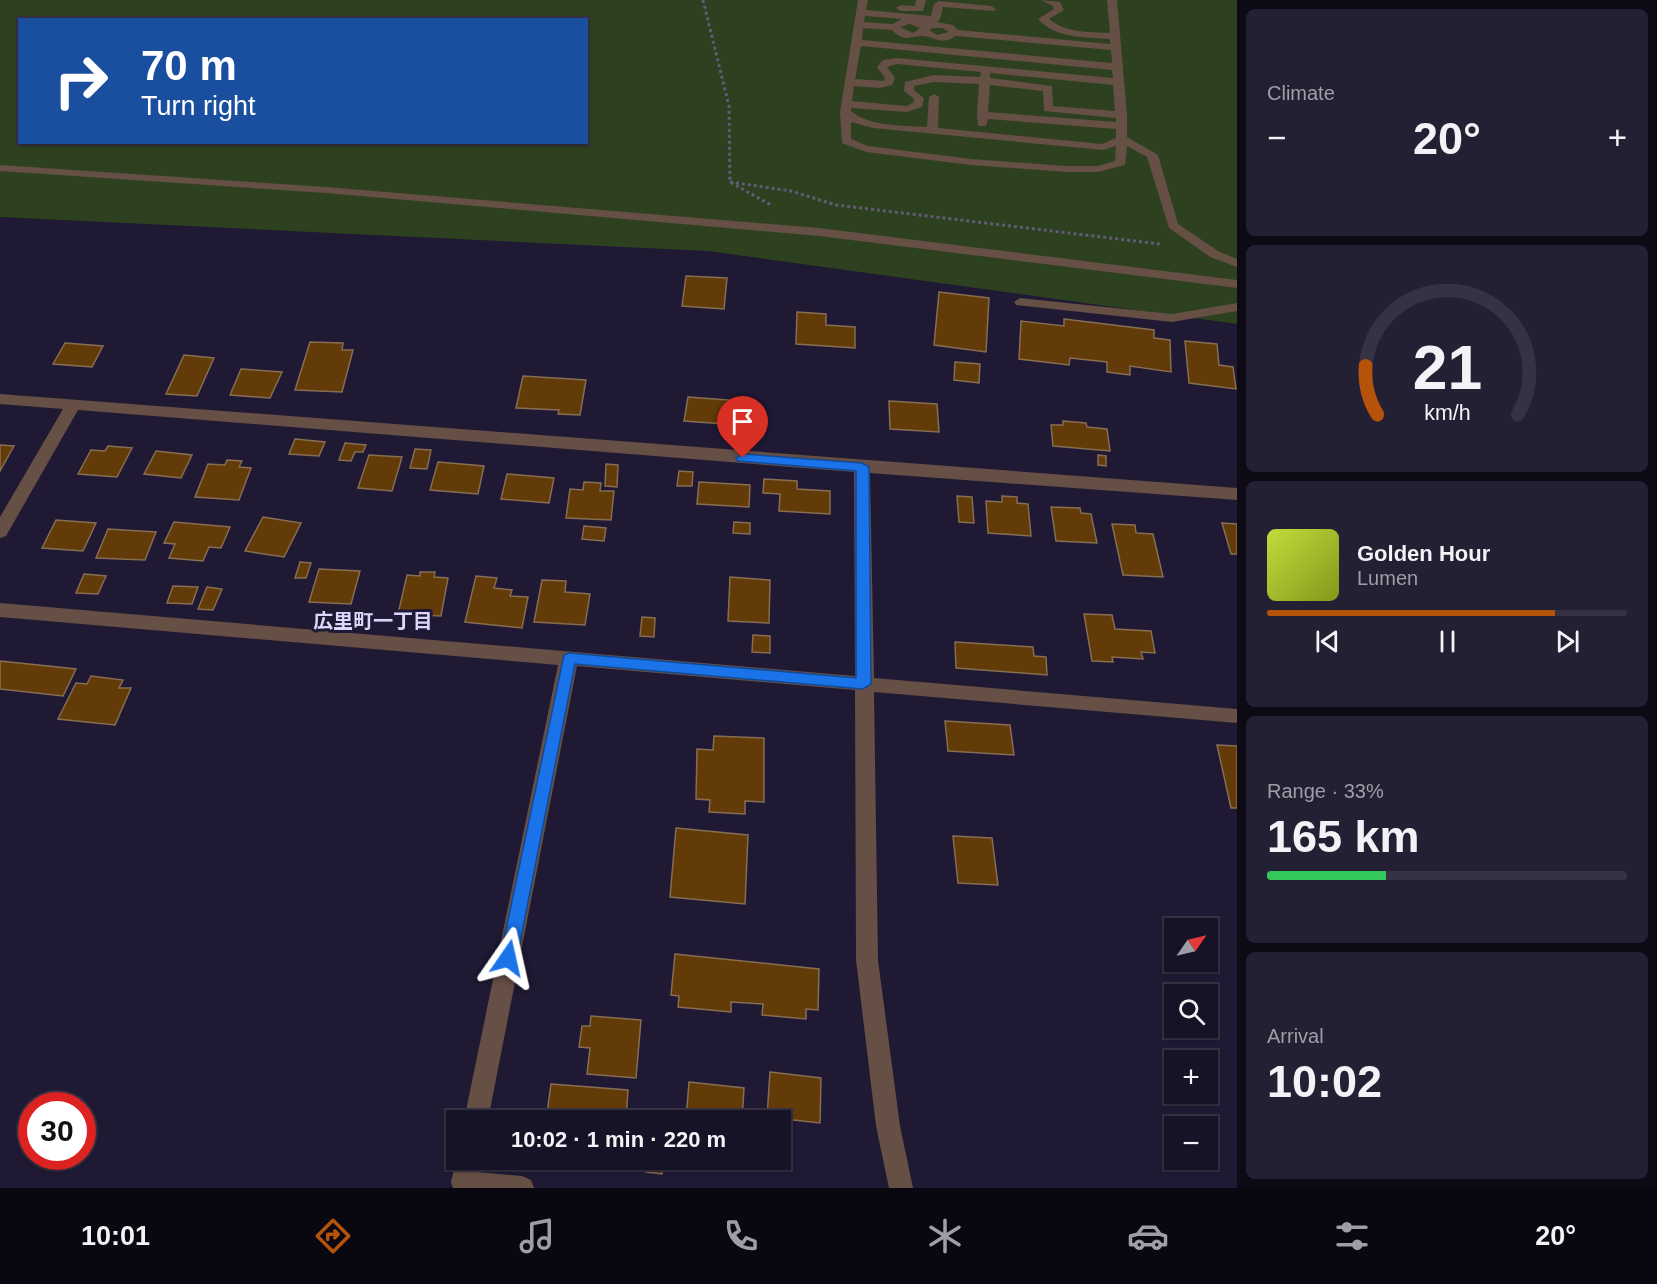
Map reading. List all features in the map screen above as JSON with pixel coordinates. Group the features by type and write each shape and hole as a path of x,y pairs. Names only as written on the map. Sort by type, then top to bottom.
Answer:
{"street":[{"path":"0,399 1237,494"},
{"path":"0,532 74,404"},
{"path":"862,467 867,960 888,1125 901,1188"},
{"path":"0,610 1237,716"},
{"path":"478,1110 569,658"},
{"path":"466,1170 463,1182 522,1188"}],"lane":[{"path":"862,10 920,9 921,0"},
{"path":"1046,0 1057,4 1059,10 1043,19 1049,26 1060,30 1116,36"},
{"path":"862,10 846,108 846,141 866,149 971,162 1098,169 1121,163 1122,127 1112,0"},
{"path":"862,10 935,19 939,4 1117,48"},
{"path":"862,10 895,27 904,22 912,22 925,29 931,25 948,26 953,29 954,33 990,18"},
{"path":"981,136 990,18"},
{"path":"857,43 1118,67"},
{"path":"850,82 880,85 888,83 890,78 882,67 887,62 897,61 1119,82"},
{"path":"846,108 907,109 918,105 920,98 909,91 909,84 914,80 927,78 1048,88 1048,109 1122,127 1152,155 1173,226 1214,254 1237,263"},
{"path":"932,131 937,110 934,97"},
{"path":"846,108 855,120 873,125 1103,147 1122,127"},
{"path":"982,115 1122,127"},
{"path":"0,168 349,192 819,232 1237,284"},
{"path":"1020,302 1172,318 1237,308"}],"path":[{"path":"703,0 729,106 730,182"},
{"path":"730,182 780,210"},
{"path":"730,182 791,191 836,205 1167,245"}],"green space":[{"path":"0,0 1237,0 1237,324 708,251 0,217"}],"building":[{"path":"686,276 727,278 724,309 682,306"},
{"path":"939,292 989,298 986,352 934,345"},
{"path":"797,312 826,314 826,325 855,327 855,348 796,344"},
{"path":"1064,319 1154,330 1154,338 1170,340 1171,372 1130,366 1130,375 1107,372 1107,362 1070,358 1069,365 1019,359 1021,321 1064,326"},
{"path":"1185,341 1217,344 1219,365 1233,367 1236,389 1189,383"},
{"path":"310,342 343,343 342,350 353,350 342,392 295,390"},
{"path":"65,343 103,346 92,367 53,364"},
{"path":"184,355 214,358 197,396 166,394"},
{"path":"955,362 980,364 979,383 954,380"},
{"path":"241,369 282,372 270,398 230,395"},
{"path":"523,376 586,380 580,415 558,414 559,410 516,408"},
{"path":"688,397 741,401 739,425 684,421"},
{"path":"889,401 937,404 939,432 890,429"},
{"path":"1063,421 1086,423 1087,427 1107,429 1110,451 1053,446 1051,425 1063,425"},
{"path":"295,439 325,442 319,456 289,454"},
{"path":"345,443 366,445 363,452 355,452 351,461 339,460"},
{"path":"0,445 14,446 0,471"},
{"path":"108,446 132,448 117,477 78,474 91,450 105,451"},
{"path":"415,449 431,450 427,469 410,468"},
{"path":"156,451 192,455 181,478 144,474"},
{"path":"369,455 402,457 392,491 358,488"},
{"path":"1098,455 1106,456 1106,466 1098,465"},
{"path":"227,460 242,461 239,467 251,468 239,500 195,497 208,464 225,465"},
{"path":"438,462 484,466 478,494 430,490"},
{"path":"606,464 618,465 617,487 605,486"},
{"path":"679,471 693,472 692,486 677,486"},
{"path":"507,474 554,478 549,503 501,499"},
{"path":"764,479 797,481 797,489 830,491 830,514 779,511 780,494 763,493"},
{"path":"584,482 601,483 600,491 614,491 611,520 566,518 570,489 583,490"},
{"path":"699,482 750,485 749,507 697,504"},
{"path":"957,496 972,497 974,523 959,522"},
{"path":"1002,496 1017,497 1017,503 1028,504 1031,536 988,533 986,501 1002,502"},
{"path":"1051,507 1080,508 1081,513 1091,514 1097,543 1056,541"},
{"path":"263,517 301,523 284,557 245,551"},
{"path":"56,520 96,523 83,551 42,548"},
{"path":"174,522 230,527 221,548 209,547 203,561 169,558 175,544 164,543"},
{"path":"734,522 750,523 750,534 733,533"},
{"path":"1222,523 1237,524 1237,554 1231,554"},
{"path":"1112,524 1135,525 1136,533 1153,534 1163,577 1123,575"},
{"path":"584,526 606,528 604,541 582,539"},
{"path":"108,529 156,532 145,560 96,558"},
{"path":"300,562 311,563 306,578 295,578"},
{"path":"319,569 360,571 351,604 309,602"},
{"path":"420,572 435,572 434,577 448,578 441,616 398,614 407,575 420,576"},
{"path":"84,574 106,576 98,594 76,593"},
{"path":"476,576 497,578 494,588 512,590 510,596 528,597 522,628 465,622"},
{"path":"730,577 770,580 769,623 728,621"},
{"path":"542,580 566,581 565,592 590,594 585,625 534,622"},
{"path":"173,586 198,587 192,604 167,603"},
{"path":"207,587 222,589 213,610 198,609"},
{"path":"1084,614 1112,615 1115,629 1151,631 1155,653 1141,652 1143,659 1112,657 1113,662 1092,661"},
{"path":"642,617 655,618 654,637 640,636"},
{"path":"753,635 770,636 770,653 752,652"},
{"path":"955,642 1033,647 1034,656 1046,657 1047,675 956,668"},
{"path":"0,661 76,669 63,696 0,689"},
{"path":"91,676 123,680 119,688 131,688 115,725 58,719 76,683 87,684"},
{"path":"945,721 1010,725 1014,755 948,751"},
{"path":"714,736 764,738 764,802 745,801 745,814 709,812 710,800 696,799 697,749 713,750"},
{"path":"1217,745 1237,746 1237,808 1231,808"},
{"path":"676,828 748,835 745,904 670,897"},
{"path":"953,836 992,838 998,885 958,883"},
{"path":"675,954 819,969 818,1010 806,1009 806,1019 762,1015 763,1004 731,1002 731,1012 678,1007 679,996 671,995"},
{"path":"591,1016 641,1020 636,1078 587,1074 590,1048 579,1047 582,1026 590,1026"},
{"path":"770,1072 821,1078 820,1123 791,1120 791,1110 767,1110"},
{"path":"689,1082 744,1088 743,1110 687,1110"},
{"path":"551,1084 628,1090 627,1110 547,1110"},
{"path":"646,1170 662,1170 662,1174 646,1172"}],"district":[{"name":"広里町一丁目","path":"373,621"}],"route":[{"path":"508,958 569,658 863,684 862,467 743,458"}]}
